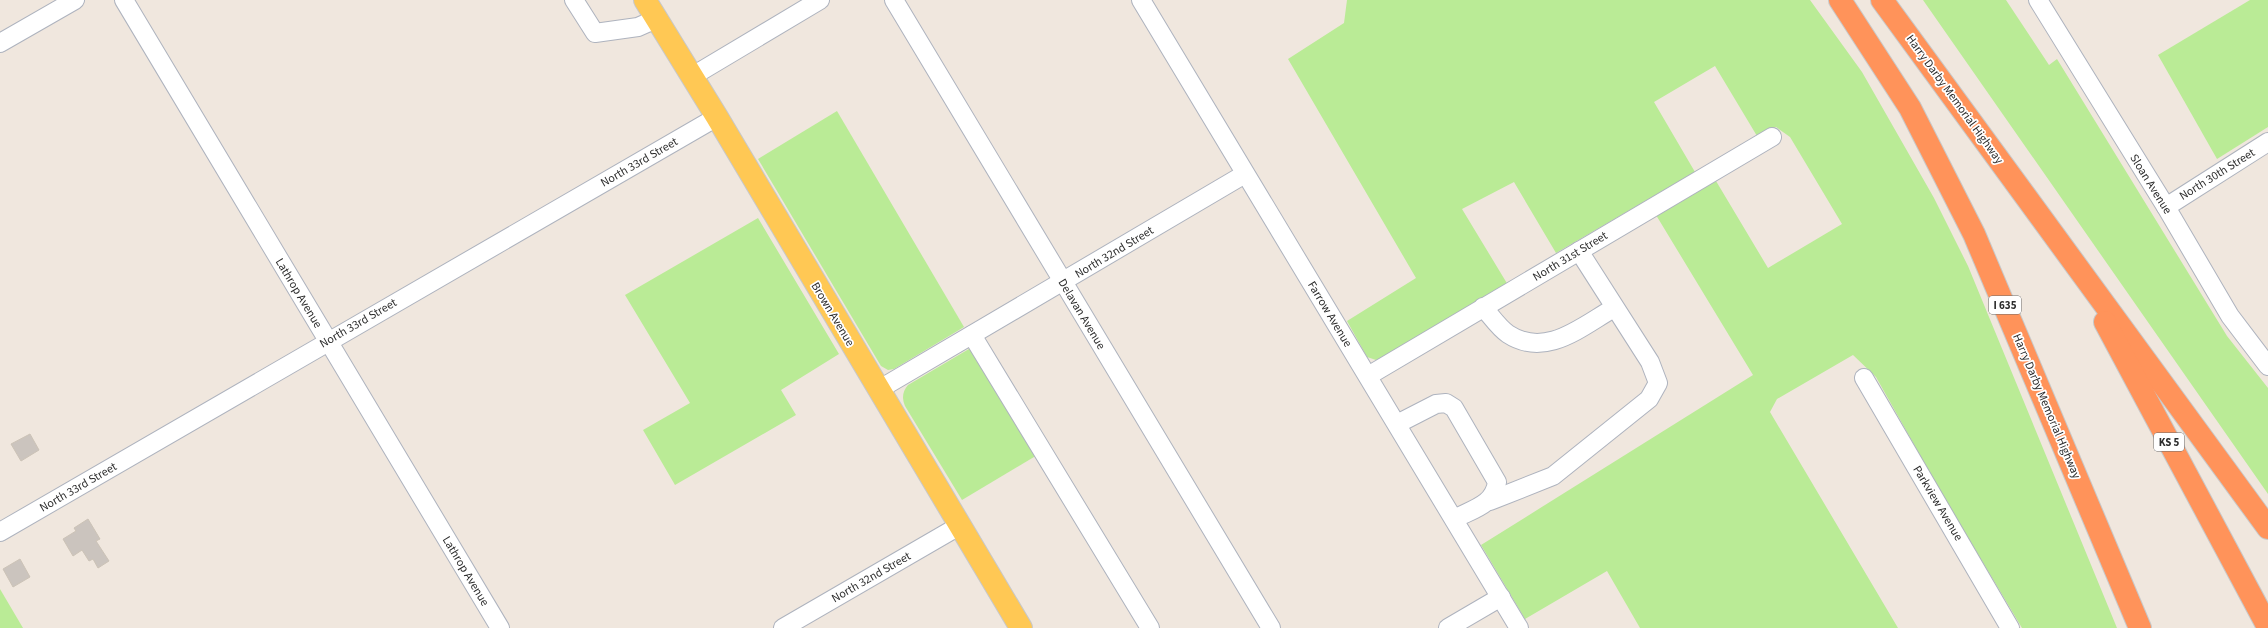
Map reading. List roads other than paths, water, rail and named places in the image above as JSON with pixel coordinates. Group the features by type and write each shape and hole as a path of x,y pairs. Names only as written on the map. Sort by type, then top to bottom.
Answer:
{"highway":[{"name":"Harry Darby Memorial Highway","path":"1840,0 1910,108 1974,234 2140,627"},
{"name":"Harry Darby Memorial Highway","path":"1882,0 2071,256 2268,528"},
{"name":"KS 5","path":"2071,256 2268,627"}],"main road":[{"name":"Brown Avenue","path":"645,0 717,117 878,390 1021,628"}],"street":[{"path":"0,43 75,0"},
{"name":"Lathrop Avenue","path":"124,0 500,628"},
{"path":"574,0 595,33 638,27 656,19"},
{"path":"691,77 820,0"},
{"name":"Delavan Avenue","path":"894,0 1271,628"},
{"name":"Farrow Avenue","path":"1141,0 1519,628"},
{"name":"Sloan Avenue","path":"2038,0 2166,207 2230,316 2268,366"},
{"name":"North 33rd Street","path":"0,532 717,117"},
{"name":"North 31st Street","path":"1368,376 1772,137"},
{"name":"North 30th Street","path":"2166,207 2268,142"},
{"name":"North 32nd Street","path":"878,390 1245,174"},
{"path":"1454,519 1490,501 1553,476 1649,399 1658,383 1650,362 1614,308 1579,251"},
{"path":"1483,307 1508,334 1530,343 1545,344 1560,340 1614,308"},
{"path":"972,335 1150,628"},
{"name":"Parkview Avenue","path":"1864,378 2010,628"},
{"path":"1397,424 1436,404 1446,404 1454,408 1497,482 1496,493 1490,501"},
{"name":"North 32nd Street","path":"783,628 959,526"},
{"path":"1448,628 1501,597"}]}
